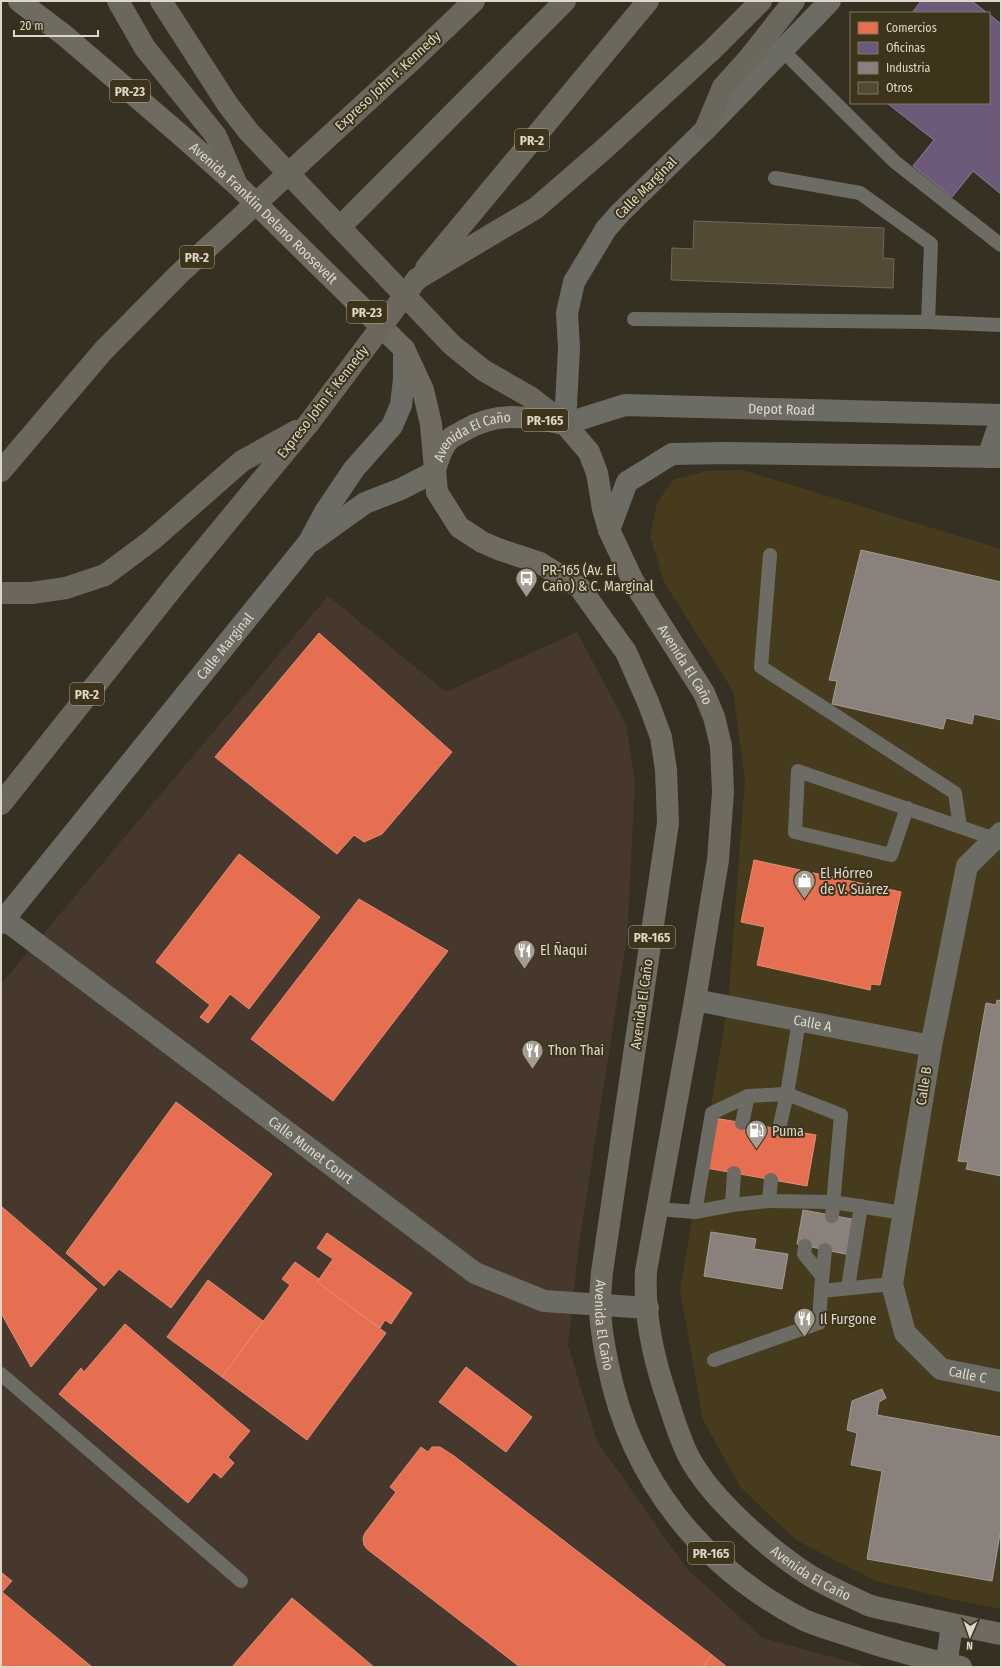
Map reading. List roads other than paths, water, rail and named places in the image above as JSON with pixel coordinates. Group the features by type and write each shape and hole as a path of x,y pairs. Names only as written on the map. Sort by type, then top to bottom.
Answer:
{"highway":[{"path":"118,1 145,48 216,136 237,185"},
{"path":"161,1 228,105 249,132 452,345 483,370 530,397 565,424"},
{"name":"Expreso John F. Kennedy","path":"1,471 103,351 179,274 411,62 474,1"},
{"path":"340,227 565,1"},
{"name":"Expreso John F. Kennedy","path":"1,804 175,584 309,423 417,279 648,1"},
{"path":"417,279 536,208 603,150 707,55 761,1"},
{"path":"705,130 722,87 749,58 794,1"},
{"path":"1,593 32,593 66,588 105,575 152,540 242,461 309,423"}],"main road":[{"name":"Avenida Franklin Delano Roosevelt","path":"19,1 64,35 237,185 404,349 423,390 431,424 434,472"},
{"name":"Avenida El Caño","path":"951,1666 861,1640 805,1620 771,1600 730,1572 692,1536 659,1494 633,1446 613,1392 604,1346 600,1305 602,1272 668,823 666,770 661,737 648,702 626,652 580,588 540,563 482,542 459,527 437,492 434,472 439,457 449,440 471,426 495,418 516,416 565,424 589,452 597,473 603,509 609,530 633,581 704,693 714,717 721,746 723,792 718,860 696,1000 646,1271 645,1286 657,1369 675,1422 690,1458 709,1486 739,1519 780,1554 810,1575 870,1605 952,1625 1001,1634"}],"street":[{"name":"Calle Marginal","path":"565,424 569,348 567,313 574,282 606,229 620,213 705,130 830,1"},
{"name":"Calle Marginal","path":"3,921 310,542 325,512 354,469 392,426 401,404 404,379 404,349"},
{"name":"Depot Road","path":"565,424 625,405 1001,415"},
{"path":"609,530 627,482 672,454 723,453 995,457 1001,418"},
{"path":"310,542 365,503 402,489 434,472"},
{"name":"Calle B","path":"919,1348 905,1333 892,1284 931,1046 968,866 998,836"},
{"name":"Calle Munet Court","path":"3,921 475,1273 544,1301 648,1308"},
{"name":"Calle A","path":"696,1000 931,1046"},
{"name":"Calle C","path":"919,1348 941,1369 1001,1381"},
{"path":"951,1666 952,1625"}],"lane":[{"path":"782,50 895,162 1001,245"},
{"path":"775,178 860,193 931,244 928,322"},
{"path":"634,319 928,322 1001,325"},
{"path":"770,555 761,668 955,793 960,827"},
{"path":"907,808 891,855 795,832 798,771 907,808 960,827 998,836"},
{"path":"779,1129 787,1094 800,1020"},
{"path":"695,1212 712,1113 748,1096 787,1094 841,1115 832,1209"},
{"path":"742,1123 748,1096"},
{"path":"732,1205 734,1173"},
{"path":"769,1201 771,1180"},
{"path":"658,1209 695,1212 732,1205 769,1201 832,1209 861,1206 903,1213"},
{"path":"848,1287 861,1206"},
{"path":"805,1246 804,1254 822,1276"},
{"path":"714,1360 819,1324 825,1250"},
{"path":"821,1291 848,1287 892,1284"},
{"path":"1,1374 241,1581"}],"place":[{"name":"PR-165 (Av. El Caño) & C. Marginal","path":"526,598"},
{"name":"El Hórreo de V. Suárez","path":"805,900"},
{"name":"El Ñaqui","path":"525,970"},
{"name":"Thon Thai","path":"533,1070"},
{"name":"Puma","path":"757,1150"},
{"name":"Il Furgone","path":"805,1338"}]}
